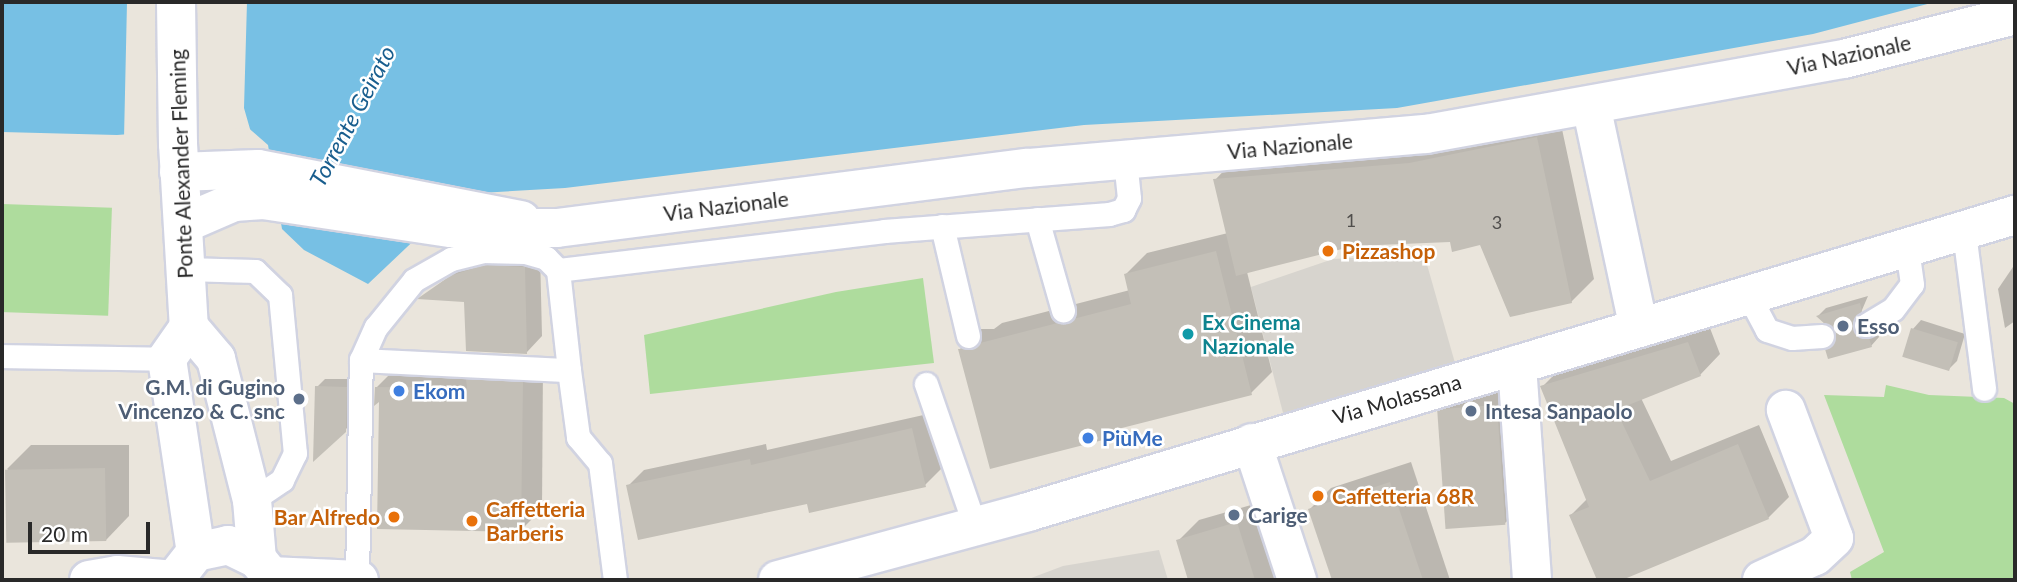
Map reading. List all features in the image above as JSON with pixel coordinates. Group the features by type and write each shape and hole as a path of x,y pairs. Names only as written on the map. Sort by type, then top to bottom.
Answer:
{"main road":[{"name":"Ponte Alexander Fleming","path":"176,2 178,158 189,327"},
{"name":"Via Nazionale","path":"183,224 234,202 263,200 451,228 557,228 1028,168 1426,134 1844,59 2015,15"},
{"path":"1591,105 1639,328"},
{"name":"Via Nazionale","path":"178,158 258,169 557,228"},
{"name":"Via Molassana","path":"778,580 975,526 1639,328 1750,298 2015,215"},
{"path":"181,571 167,359 189,327 216,359 253,500 266,572"},
{"path":"1517,365 1532,580"},
{"path":"1778,578 1815,556 1834,538 1786,410"},
{"path":"1252,443 1297,580"},
{"path":"89,580 117,575 181,571 228,545 266,572 358,580"}],"lane":[{"path":"558,270 942,226 1109,214 1123,210 1129,198 1125,161"},
{"path":"1037,219 1063,310"},
{"path":"942,226 968,336"},
{"path":"1964,232 1984,389"},
{"path":"1866,325 1893,309 1912,284 1906,249"},
{"path":"358,580 361,360 376,327 414,280 451,258 482,251 525,252 546,258 558,270 578,437 600,464 615,580"},
{"path":"185,269 255,271 280,295 295,453 282,480 253,500"},
{"path":"1750,298 1767,330 1792,338 1822,337"},
{"path":"2,356 167,359"},
{"path":"361,360 569,370"},
{"path":"926,384 975,526"}],"green space":[{"path":"2,204 112,208 108,316 2,312"},
{"path":"923,278 934,363 650,394 644,335 836,292"},
{"path":"1886,385 1929,395 2004,398 2015,404 2015,580 1852,580 1850,572 1884,552 1824,395 1884,397"}],"shaded area":[{"path":"1424,254 1455,363 1283,413 1251,287 1333,259"},
{"path":"1159,550 1168,580 1026,580 1063,566"}],"water":[{"name":"Torrente Geirato","path":"2,2 1935,2 1813,34 1397,108 1084,125 565,188 463,194 368,284 304,250 282,229 268,145 245,125 117,135 2,132"}],"pier":[{"path":"127,2 247,2 244,108 252,136 243,128 124,138"}],"building":[{"path":"1537,137 1572,303 1510,317 1480,245 1452,252 1450,242 1354,246 1236,276 1213,179 1409,163"},
{"path":"1216,251 1252,395 1110,431 1111,438 990,469 958,349 972,349 980,343 1131,304 1124,274"},
{"path":"484,265 525,267 527,354 466,351 464,302 417,299 450,276"},
{"path":"1860,303 1862,311 1852,326 1859,337 1869,338 1872,347 1828,359 1825,349 1836,334 1816,316"},
{"path":"1911,328 1958,342 1949,371 1902,357"},
{"path":"1688,342 1701,376 1616,410 1650,481 1738,444 1769,519 1622,580 1597,580 1569,515 1589,507 1540,386"},
{"path":"466,379 523,382 521,532 377,529 379,402 374,406 375,387 467,388"},
{"path":"315,386 347,387 346,432 313,462"},
{"path":"1497,405 1505,525 1446,529 1437,409"},
{"path":"912,428 926,487 809,513 807,504 638,540 626,485 750,459 751,465"},
{"path":"105,468 106,541 6,543 5,470"},
{"path":"1390,482 1423,580 1332,580 1308,509"},
{"path":"1237,522 1255,580 1188,580 1176,540"}],"place":[{"name":"Pizzashop","path":"1328,251"},
{"name":"Esso","path":"1843,326"},
{"name":"Ex Cinema Nazionale","path":"1188,334"},
{"name":"Ekom","path":"399,391"},
{"name":"G.M. di Gugino Vincenzo & C. snc","path":"299,399"},
{"name":"Intesa Sanpaolo","path":"1471,411"},
{"name":"PiùMe","path":"1088,438"},
{"name":"Caffetteria 68R","path":"1318,496"},
{"name":"Carige","path":"1234,515"},
{"name":"Bar Alfredo","path":"394,517"},
{"name":"Caffetteria Barberis","path":"472,521"}]}
